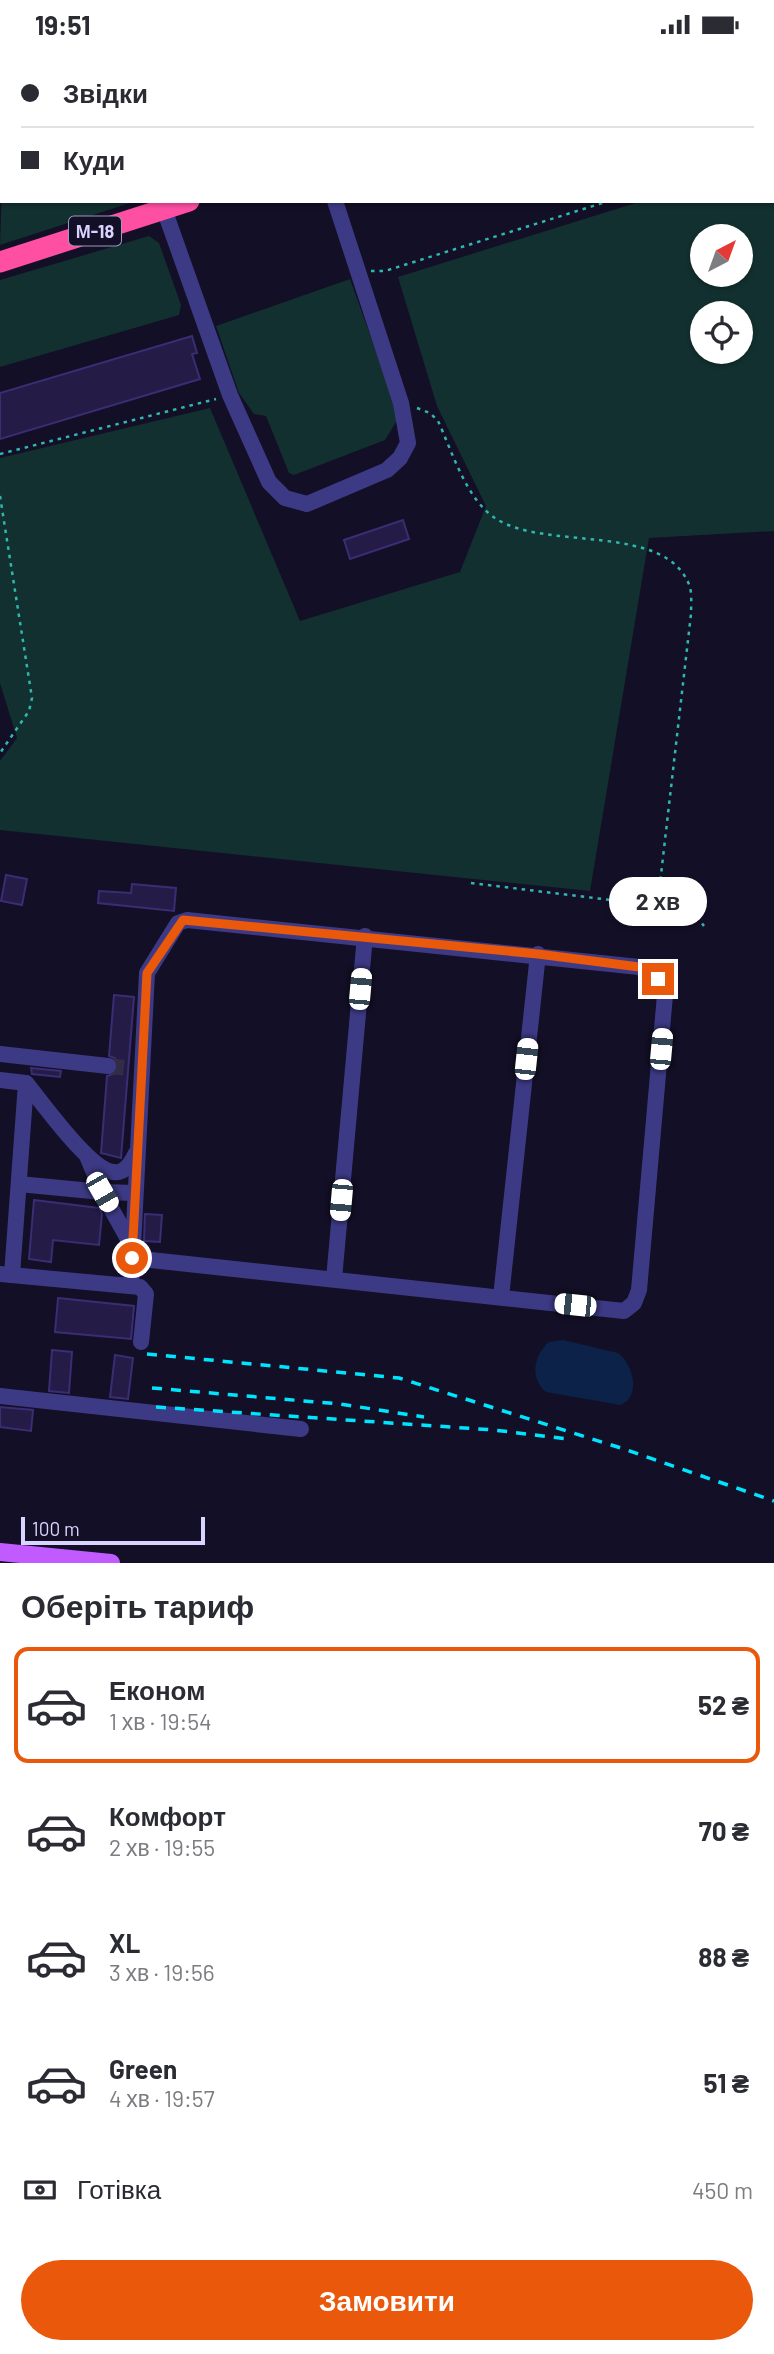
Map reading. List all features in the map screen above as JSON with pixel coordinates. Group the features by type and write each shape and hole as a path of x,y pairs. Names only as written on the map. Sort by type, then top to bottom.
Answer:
{"highway":[{"name":"М-18","path":"0,262 183,203"}],"main road":[{"path":"0,1552 111,1563"}],"street":[{"path":"164,209 230,395 269,482 285,498 307,504 387,470 400,458 408,443 401,403 336,203"},
{"path":"131,1286 132,1252 137,1151 135,1068 147,973 178,923 187,919 538,954 639,967 658,979 665,995 639,1290 635,1303 624,1311 334,1279 132,1252"},
{"path":"334,1279 365,936"},
{"path":"500,1297 538,954"},
{"path":"0,1054 108,1066"},
{"path":"0,1080 26,1083 87,1154 110,1172 122,1172 137,1151"},
{"path":"26,1083 19,1184 6,1274 140,1287 146,1294 141,1342"},
{"path":"87,1154 102,1192 132,1252"},
{"path":"19,1184 135,1193"},
{"path":"0,1396 301,1429"}],"path":[{"path":"357,270 385,271 603,203"},
{"path":"0,454 230,395"},
{"path":"401,403 430,413 438,421 469,487 492,517 531,533 627,543 653,551 683,574 691,589 691,614 660,906"},
{"path":"0,496 32,689 29,711 0,753"},
{"path":"471,883 660,906 697,917 704,926"}],"green space":[{"path":"2,203 130,203 0,245"},
{"path":"636,203 774,203 774,531 649,538 590,891 0,830 0,761 17,738 0,683 0,458 210,408 300,621 460,572 486,506 437,406 398,277"},
{"path":"149,236 159,243 181,305 179,315 0,367 0,280"},
{"path":"350,279 397,410 396,422 385,440 294,475 289,473 266,416 254,414 239,393 216,326"}],"water":[{"path":"563,1340 618,1353 628,1365 633,1380 631,1395 627,1401 620,1405 546,1392 537,1380 537,1360 549,1342"}],"building":[{"path":"192,336 197,353 192,354 200,379 0,439 0,393"},
{"path":"403,520 409,539 350,559 344,540"},
{"path":"6,875 27,879 22,905 1,901"},
{"path":"132,884 176,888 174,911 98,903 99,891 131,893"},
{"path":"114,995 134,997 121,1158 101,1153 107,1076 116,1073 118,1066 115,1058 109,1056"},
{"path":"31,1068 61,1071 60,1077 32,1074"},
{"path":"34,1200 99,1208 102,1214 99,1245 53,1240 51,1262 29,1259"},
{"path":"145,1214 162,1215 160,1242 144,1241"},
{"path":"58,1298 134,1306 131,1339 55,1332"},
{"path":"52,1350 72,1352 69,1393 49,1391"},
{"path":"115,1355 133,1358 128,1399 110,1397"},
{"path":"0,1407 33,1410 31,1431 0,1427"}],"tunnel":[{"path":"108,1066 128,1068"}],"railway":[{"path":"147,1354 399,1378 624,1449 774,1501"},
{"path":"152,1388 340,1404 424,1417"},
{"path":"156,1407 494,1430 568,1439"}],"route":[{"path":"132,1258 147,973 178,923 183,920 538,954 639,967 658,979"}]}
